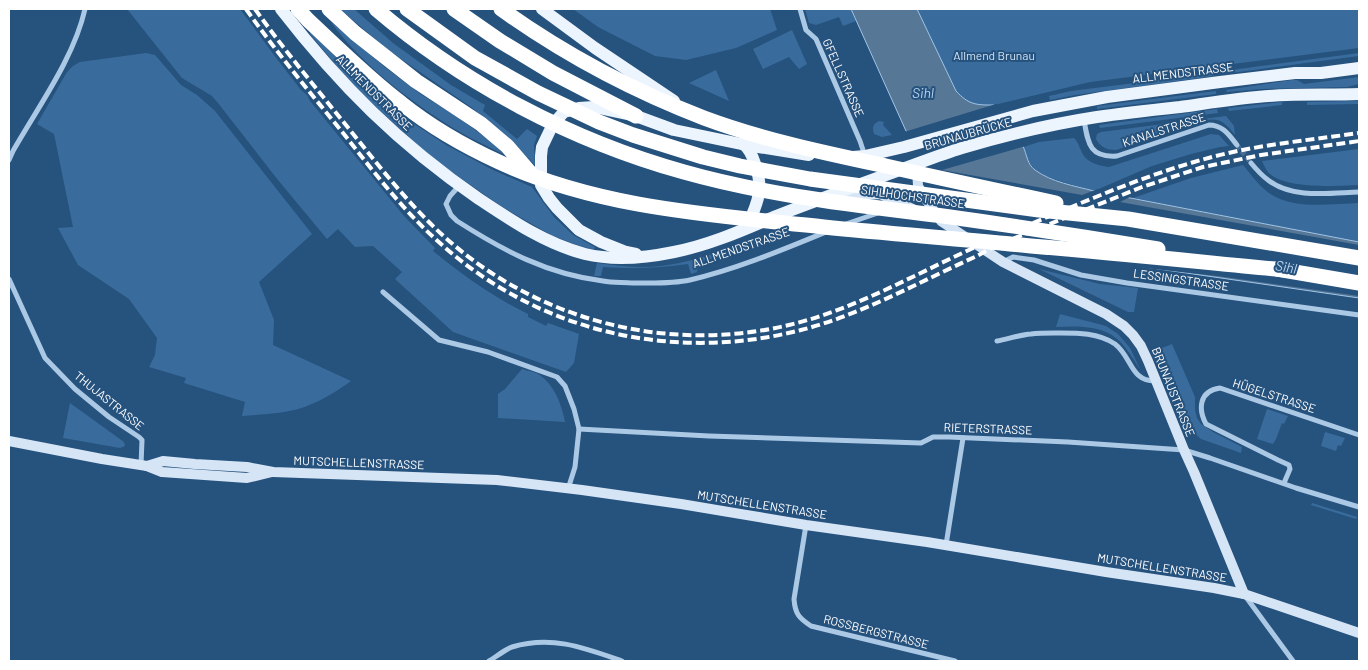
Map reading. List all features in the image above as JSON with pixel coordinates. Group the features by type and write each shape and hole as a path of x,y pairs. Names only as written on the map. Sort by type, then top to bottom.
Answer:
{"highway":[{"path":"298,9 373,80 403,105 451,137 499,162 546,181 595,196 659,209 881,233 1285,270"},
{"path":"307,9 349,58"},
{"path":"329,9 404,72 481,124 507,146 541,185"},
{"name":"SIHLHOCHSTRASSE","path":"376,9 414,39 479,83 544,118 588,138 646,160 719,182 791,196 1084,236 1359,283"},
{"name":"SIHLHOCHSTRASSE","path":"407,9 489,66 553,100 608,125 668,147 740,166 842,184 1039,210 1128,219 1359,258"},
{"path":"454,9 500,41 553,73 636,116"},
{"path":"502,9 569,54 608,75 658,99 706,118 762,136 829,154 1128,219"}],"main road":[{"name":"ALLMENDSTRASSE","path":"280,9 345,86 406,144 460,186 512,220 542,237 584,253 619,258 651,256 677,252 707,244 827,196 917,163"},
{"path":"542,9 595,48 679,104 746,145 754,160 759,182 756,205 746,228"},
{"name":"ALLMENDSTRASSE","path":"1011,116 1107,97 1278,75 1359,68"},
{"path":"1084,120 1234,99 1287,95 1359,94"},
{"path":"651,256 626,252 579,230 562,214 541,185 542,147 553,124 564,112 594,107 636,116 674,130 746,145 824,158 865,156"},
{"name":"BRUNAUBRÜCKE","path":"865,156 904,147 1011,116"},
{"name":"BRUNAUBRÜCKE","path":"917,163 1026,131 1084,120"}],"street":[{"path":"9,160 13,150 68,58 85,9"},
{"name":"GFELLSTRASSE","path":"800,9 806,30 816,40 865,156"},
{"name":"KANALSTRASSE","path":"1084,120 1090,145 1097,153 1105,157 1117,156 1209,125 1222,128 1237,145"},
{"name":"BRUNAUSTRASSE","path":"917,163 918,186 941,221 1002,262 1106,314 1124,326 1141,346 1244,594 1293,661"},
{"path":"1251,163 1272,183 1295,192 1359,192"},
{"name":"ALLMENDSTRASSE","path":"460,186 450,196 446,204 451,215 457,221 504,250 532,263 564,274 604,282 654,283 688,280 770,255 850,222 904,204"},
{"path":"827,196 880,194 941,221"},
{"name":"LESSINGSTRASSE","path":"1002,262 1013,257 1034,260 1081,275 1108,280 1359,316"},
{"name":"THUJASTRASSE","path":"9,279 45,358 75,389 109,417 139,436 142,440 144,465"},
{"path":"383,292 438,340 488,352 557,377 565,386 579,429 576,467 568,489"},
{"path":"997,342 1032,334 1089,334 1103,338 1116,345 1138,376 1147,381 1156,381"},
{"name":"HÜGELSTRASSE","path":"1284,483 1290,470 1289,465 1206,424 1201,414 1205,394 1213,389 1220,388 1359,435"},
{"name":"RIETERSTRASSE","path":"579,429 709,436 921,443 933,436 1068,442 1184,450 1359,507"},
{"path":"946,545 963,438"},
{"name":"MUTSCHELLENSTRASSE","path":"9,441 144,465 163,461 247,467 273,472 497,480 682,504 1214,588 1244,594 1359,633"},
{"name":"ROSSBERGSTRASSE","path":"806,525 794,599 795,610 804,622 812,626 955,661"},
{"path":"489,661 511,648 536,642 563,643 587,648 622,661"}],"green space":[{"path":"127,9 240,9 301,90 404,216 435,248 433,251 479,286 528,314 528,317 546,326 548,323 579,334 574,363 566,372 453,332 395,279 402,272 373,246 355,247 338,229 327,239 212,96 182,78"},
{"path":"340,9 354,9 393,43 451,85 485,105 483,111 517,139 527,129 537,136 534,145 535,165 503,133 471,107 388,50"},
{"path":"573,9 770,9 777,30 736,48 686,60 655,56 598,27"},
{"path":"805,9 851,9 856,21 843,26 839,17 816,25 809,23"},
{"name":"Allmend Brunau","path":"917,9 1359,9 1359,48 1090,82 994,105 975,105 956,91"},
{"path":"331,22 419,93 495,144 503,154 454,129 410,98 367,63"},
{"path":"792,30 807,64 799,69 789,57 763,69 753,49"},
{"path":"310,32 389,107 446,145 493,170 532,187 554,217 573,235 595,247 594,250 551,235 504,208 436,161 357,90"},
{"path":"146,53 155,55 181,85 197,95 215,111 312,234 259,282 274,320 273,345 351,381 319,401 291,411 242,416 245,402 184,383 186,378 149,367 155,355 157,338 129,299 78,265 58,228 73,227 54,134 37,124 67,72 73,66 80,62"},
{"path":"1359,53 1359,56 1224,74 1224,71"},
{"path":"716,70 729,101 689,83"},
{"path":"1214,73 1214,76 1050,100 1049,96 1071,91"},
{"path":"1359,77 1359,84 1347,87 1261,89 1227,92 1226,90 1292,80 1297,80 1304,84"},
{"path":"1216,91 1216,94 1097,109 1097,106"},
{"path":"1359,101 1359,104 1307,105 1307,102"},
{"path":"1282,102 1282,105 1229,111 1228,108"},
{"path":"1217,109 1218,113 1100,128 1099,125"},
{"path":"1226,116 1234,126 1235,135 1223,123 1210,120 1197,122 1116,150 1104,148 1096,139 1097,134 1101,132"},
{"path":"879,121 884,122 883,125 892,135 882,137 874,134 875,123"},
{"path":"1211,134 1219,135 1229,146 1191,154 1152,166 1094,191 1045,176 1034,169 1023,147 1039,142 1074,138 1089,161 1109,167"},
{"path":"1359,149 1359,185 1313,186 1288,182 1270,174 1262,161"},
{"path":"1243,165 1264,189 1285,201 1309,205 1359,203 1359,242 1133,198 1191,178"},
{"path":"774,232 775,235 731,254 698,262 697,272 691,274 688,264 646,268 603,267 601,276 594,276 597,263 643,267 677,264 710,255"},
{"path":"1039,269 1100,284 1138,288 1134,312 1128,312"},
{"path":"1060,314 1106,326 1118,334 1130,348 1140,369 1123,345 1110,334 1088,327 1056,327"},
{"path":"1172,344 1195,397 1197,418 1201,424 1213,432 1242,447 1241,453 1201,439 1187,425 1157,350"},
{"path":"522,369 535,373 546,380 560,403 565,422 498,418 498,394 505,389"},
{"path":"70,403 124,442 125,446 120,448 63,438"},
{"path":"1267,409 1288,416 1284,424 1282,423 1273,444 1257,439"},
{"path":"1325,432 1345,438 1341,446 1338,445 1336,451 1321,446"},
{"path":"1312,503 1357,517 1356,519 1311,505"}],"water":[{"name":"Sihl","path":"851,9 917,9 956,91 973,103 994,105 1023,146 1030,165 1048,178 1094,191 1359,242 1359,298 1131,265 945,173 906,131"}],"pier":[{"path":"996,104 1026,146 942,170 1082,195 1098,189 1130,197 1120,202 1359,245 1359,296 1217,276 1109,264 1043,251 971,209 943,174 904,132"}],"tunnel":[{"path":"1237,145 1251,163"}],"railway":[{"path":"246,9 291,69 387,188 441,244 479,274 521,299 564,319 610,332 657,340 705,343 753,339 823,324 868,307 995,246 1142,187 1203,167 1261,155 1359,141"},
{"path":"255,9 297,65 381,169 439,232 491,273 530,295 570,312 613,325 656,333 700,335 745,333 789,325 844,308 1001,236"},
{"path":"1033,223 1123,186 1193,162 1251,148 1359,133"}]}
